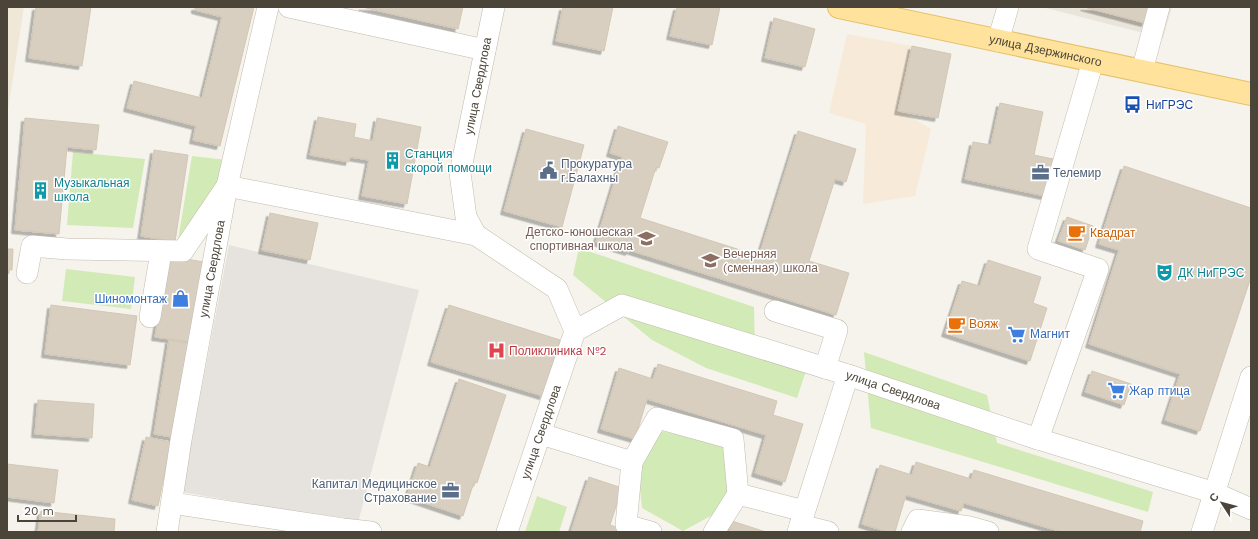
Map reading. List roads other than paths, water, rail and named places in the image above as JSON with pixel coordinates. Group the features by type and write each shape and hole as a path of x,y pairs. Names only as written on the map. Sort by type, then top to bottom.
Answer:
{"main road":[{"name":"улица Дзержинского","path":"839,7 1251,94"}],"street":[{"name":"улица Свердлова","path":"167,532 181,440 227,186 268,7"},
{"path":"289,7 485,50"},
{"name":"улица Свердлова","path":"494,7 460,173 466,217 476,235 558,290 575,331 507,532"},
{"path":"998,41 1008,7"},
{"path":"1142,71 1159,7"},
{"path":"1038,439 1098,269 1038,249 1093,61"},
{"path":"27,273 32,246 68,249 161,252 183,251 227,186 476,235"},
{"path":"150,317 161,252"},
{"name":"улица Свердлова","path":"575,331 622,305 848,375 1038,439 1215,493 1251,508"},
{"path":"774,312 837,330 825,368"},
{"path":"801,522 848,375"},
{"path":"1202,532 1251,377"},
{"path":"651,532 626,525 632,462 657,418 733,439 738,494 714,532"},
{"path":"541,434 632,462"},
{"path":"738,494 801,522 828,532"},
{"path":"172,502 343,529 371,532"},
{"path":"912,532 918,520 970,527 988,532"}],"place":[{"name":"НиГРЭС","path":"1133,105"},
{"name":"Станция скорой помощи","path":"392,161"},
{"name":"Прокуратура г.Балахны","path":"548,171"},
{"name":"Телемир","path":"1040,173"},
{"name":"Музыкальная школа","path":"41,190"},
{"name":"Квадрат","path":"1077,233"},
{"name":"Детско-юношеская спортивная школа","path":"646,239"},
{"name":"Вечерняя (сменная) школа","path":"710,261"},
{"name":"ДК НиГРЭС","path":"1165,273"},
{"name":"Шиномонтаж","path":"180,299"},
{"name":"Вояж","path":"956,324"},
{"name":"Магнит","path":"1017,334"},
{"name":"Поликлиника №2","path":"496,351"},
{"name":"Жар птица","path":"1116,391"},
{"name":"Капитал Медицинское Страхование","path":"450,491"}]}
